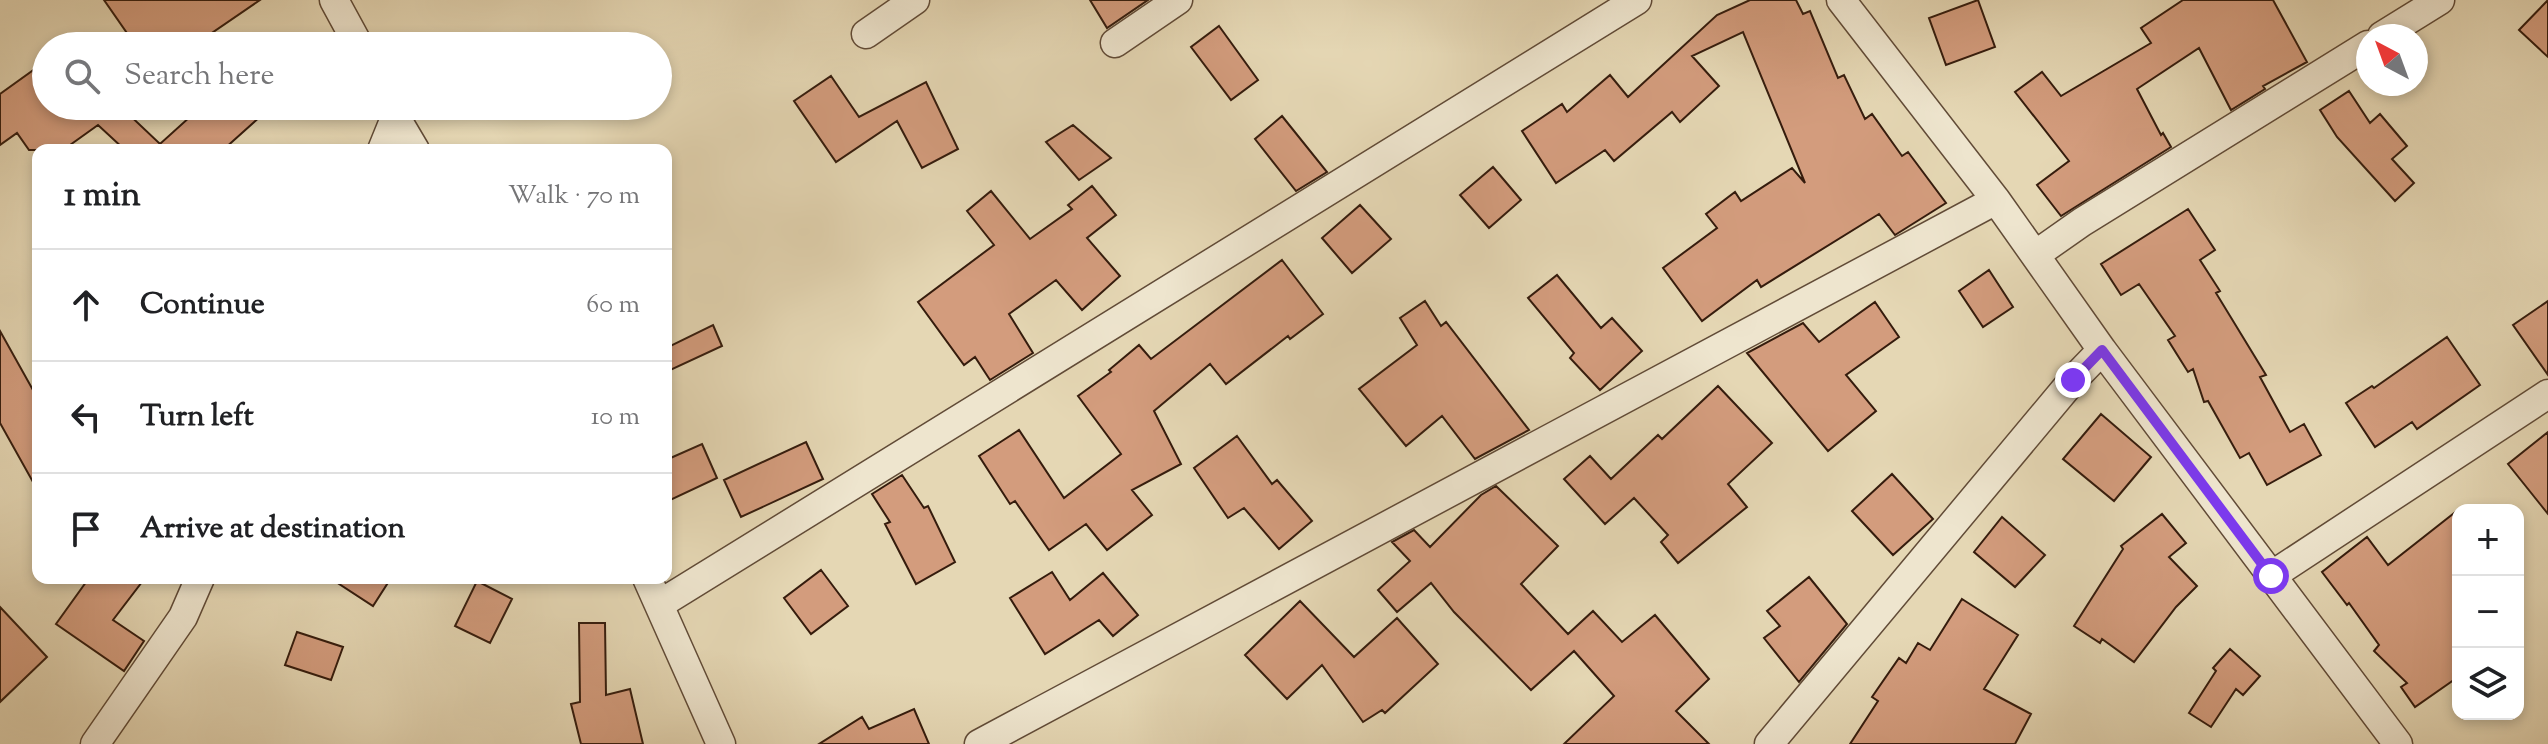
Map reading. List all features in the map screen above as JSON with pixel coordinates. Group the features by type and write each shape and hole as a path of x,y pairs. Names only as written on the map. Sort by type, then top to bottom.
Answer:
{"street":[{"path":"334,0 351,32"},
{"path":"866,34 915,0"},
{"path":"1115,43 1178,0"},
{"path":"660,604 1637,0"},
{"path":"1841,0 1996,200 2102,350 2398,744"},
{"path":"2401,24 2440,0"},
{"path":"2035,255 2082,222 2356,52"},
{"path":"384,144 390,120"},
{"path":"397,120 411,144"},
{"path":"979,744 1996,200"},
{"path":"1769,744 2073,380 2102,350"},
{"path":"2271,576 2548,394"},
{"path":"95,744 183,617 197,584"},
{"path":"650,584 721,744"}],"building":[{"path":"104,0 260,0 213,32 126,32"},
{"path":"1090,0 1148,0 1107,28"},
{"path":"1750,0 1796,0 1803,14 1810,11 1838,78 1844,75 1865,119 1872,114 1902,156 1908,152 1946,203 1895,235 1879,214 1761,287 1757,280 1702,321 1663,268 1717,228 1706,214 1735,192 1741,201 1792,168 1805,183 1743,32 1692,56 1719,86 1680,122 1672,112 1614,161 1605,150 1556,183 1522,131 1562,104 1567,112 1610,75 1628,97 1717,15"},
{"path":"1978,0 1995,47 1946,65 1929,18"},
{"path":"2183,0 2273,0 2307,62 2263,86 2265,89 2231,110 2199,48 2137,89 2161,135 2163,133 2171,147 2061,216 2037,185 2069,161 2015,92 2042,72 2061,96 2151,43 2141,28"},
{"path":"2548,0 2548,57 2519,30"},
{"path":"1219,26 1258,80 1231,100 1191,47"},
{"path":"32,71 32,120 135,120 160,144 119,144 98,125 71,144 32,144 32,150 29,150 17,133 0,145 0,94"},
{"path":"831,76 859,117 926,82 958,149 922,168 897,121 836,162 794,101"},
{"path":"2349,91 2370,123 2380,114 2407,146 2392,159 2414,183 2395,201 2337,137 2320,110"},
{"path":"1282,116 1327,172 1296,191 1255,139"},
{"path":"187,120 256,120 230,144 160,144"},
{"path":"1073,125 1111,158 1079,180 1046,142"},
{"path":"1493,167 1521,200 1489,228 1460,195"},
{"path":"1092,186 1116,215 1087,238 1120,276 1082,310 1056,280 1009,314 1033,353 990,380 975,357 964,365 918,302 994,245 967,211 991,191 1030,239 1072,209 1068,205"},
{"path":"1360,205 1391,239 1352,273 1322,238"},
{"path":"2188,209 2215,250 2200,260 2220,291 2216,293 2266,375 2260,377 2290,432 2304,424 2321,455 2267,485 2249,453 2240,458 2208,401 2204,402 2193,369 2188,372 2168,340 2175,336 2139,284 2121,295 2101,264"},
{"path":"1282,260 1323,314 1290,339 1288,336 1226,384 1210,364 1154,411 1181,464 1132,490 1152,515 1107,550 1086,524 1049,550 1015,501 1010,504 979,456 1019,430 1064,498 1121,454 1078,396 1111,372 1109,370 1139,345 1151,359"},
{"path":"1989,270 2013,307 1983,327 1959,291"},
{"path":"1557,275 1601,328 1612,318 1642,351 1600,390 1570,358 1574,353 1528,298"},
{"path":"1425,301 1441,326 1446,322 1529,430 1475,459 1442,416 1406,446 1359,389 1417,345 1400,318"},
{"path":"2548,301 2548,375 2513,325"},
{"path":"1875,302 1899,337 1846,375 1876,411 1828,451 1747,353 1803,323 1819,342"},
{"path":"713,325 722,346 672,369 672,345"},
{"path":"0,331 32,388 32,480 0,423"},
{"path":"2447,337 2480,385 2417,429 2412,422 2375,447 2346,403 2372,386 2374,388"},
{"path":"1718,386 1772,443 1728,484 1747,507 1678,563 1661,542 1668,535 1634,498 1605,524 1564,479 1590,456 1611,479 1658,435 1662,439"},
{"path":"2101,414 2151,457 2114,501 2063,459"},
{"path":"2548,432 2548,514 2508,464"},
{"path":"1237,436 1272,484 1277,480 1312,521 1279,549 1244,508 1228,518 1194,468"},
{"path":"806,442 823,479 741,517 724,480"},
{"path":"702,444 717,478 672,499 672,457"},
{"path":"1892,474 1933,519 1893,555 1852,511"},
{"path":"902,475 924,508 928,506 955,562 916,584 885,524 890,522 872,494"},
{"path":"1496,486 1558,546 1521,584 1568,634 1593,611 1622,642 1655,615 1709,679 1676,711 1709,744 1564,744 1614,696 1574,651 1531,690 1454,612 1431,583 1397,612 1378,590 1410,561 1392,542 1414,530 1430,547 1481,495"},
{"path":"2162,514 2186,543 2169,557 2197,586 2176,607 2134,662 2102,639 2100,643 2074,626 2123,549 2121,546"},
{"path":"2452,515 2452,681 2415,707 2401,687 2407,683 2374,651 2379,645 2322,572 2367,537 2388,565"},
{"path":"2002,517 2045,555 2015,587 1974,552"},
{"path":"821,570 848,606 811,634 784,598"},
{"path":"1052,572 1070,600 1103,573 1138,615 1113,636 1099,620 1045,654 1010,598"},
{"path":"1809,577 1847,624 1799,682 1764,638 1780,626 1767,611"},
{"path":"85,584 140,584 113,620 144,641 124,671 56,624"},
{"path":"339,584 387,584 373,606"},
{"path":"476,584 483,584 512,599 490,643 455,626"},
{"path":"1962,599 2018,635 1984,689 2031,714 2015,744 1850,744 1878,701 1872,697 1899,658 1906,663 1918,643 1930,650"},
{"path":"1300,601 1354,657 1397,618 1438,664 1385,713 1382,710 1363,722 1322,665 1287,699 1245,655"},
{"path":"0,607 47,657 0,702"},
{"path":"579,623 605,623 606,695 630,689 643,744 581,744 571,704 580,702"},
{"path":"297,632 343,647 331,680 285,665"},
{"path":"2230,649 2260,676 2243,695 2236,689 2211,727 2189,713 2216,671 2213,668"},
{"path":"914,709 929,744 819,744 862,717 869,729"}],"route":[{"path":"2073,380 2102,350 2271,576"}]}
